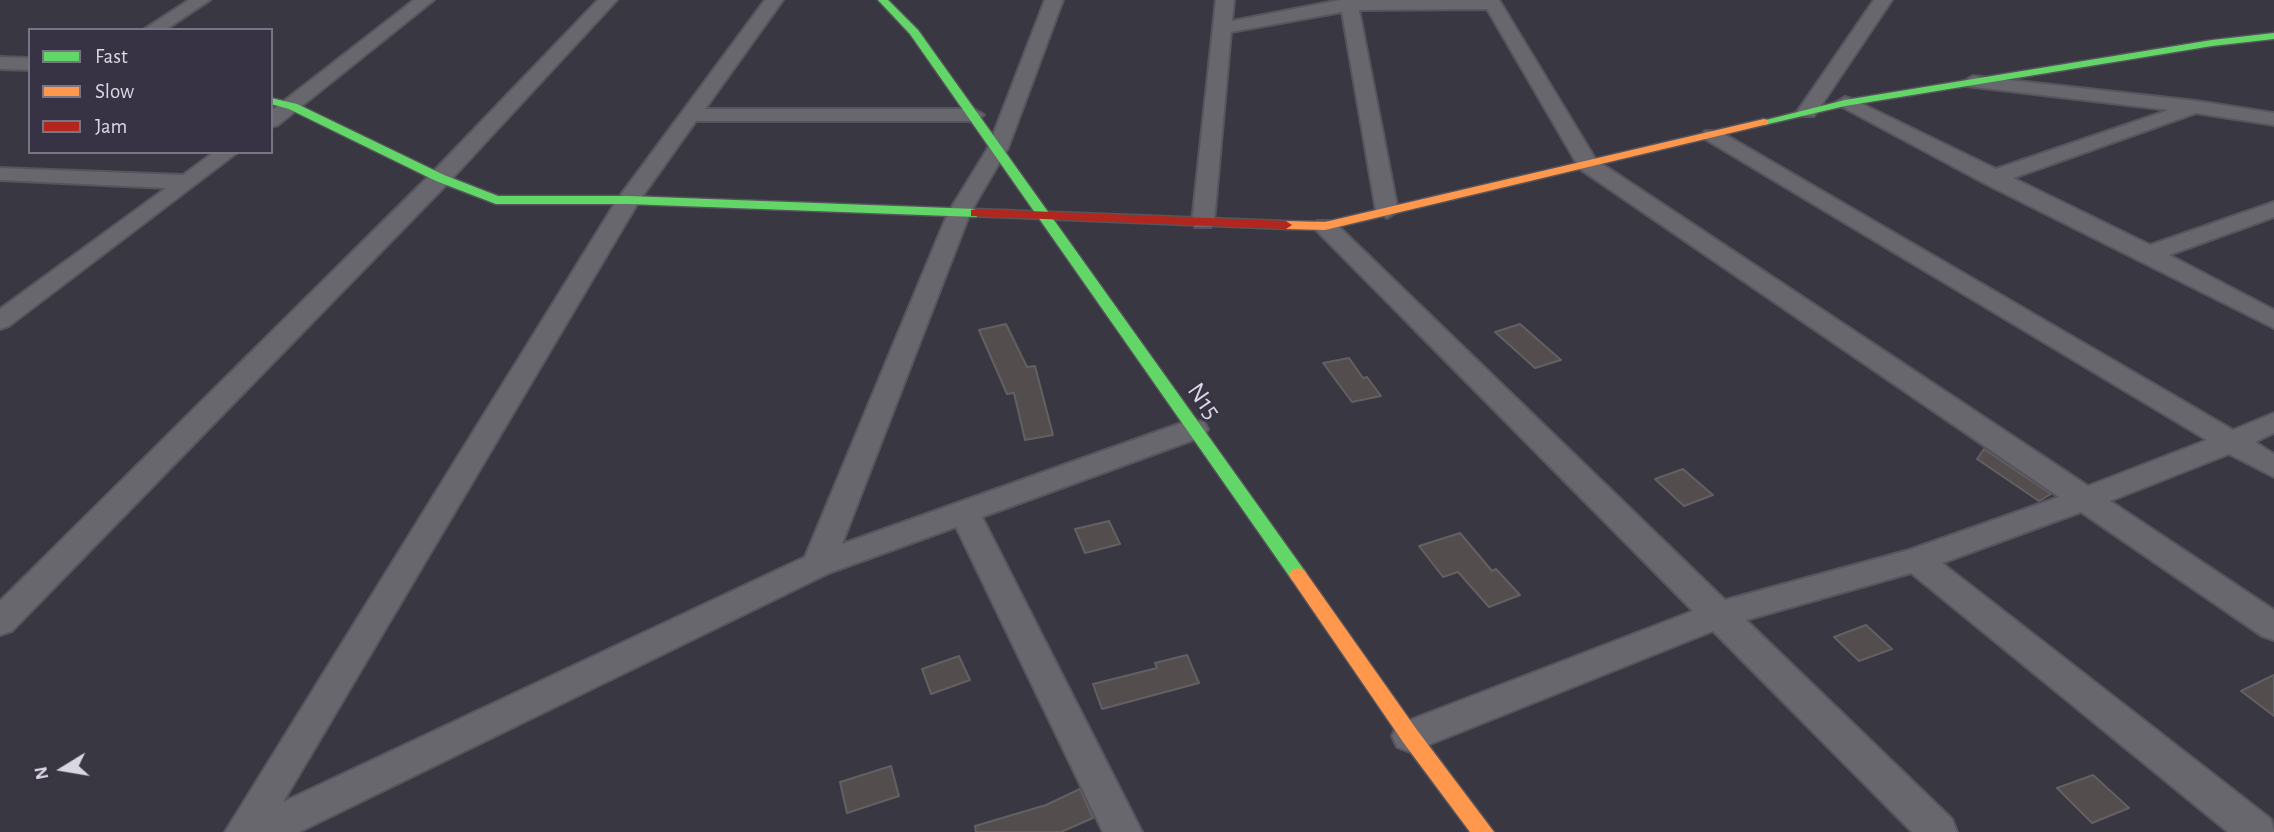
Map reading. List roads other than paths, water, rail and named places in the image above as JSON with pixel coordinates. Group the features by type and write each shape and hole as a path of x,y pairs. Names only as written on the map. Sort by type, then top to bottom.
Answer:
{"street":[{"path":"155,28 201,0"},
{"path":"273,120 425,0"},
{"path":"0,622 440,178 608,0"},
{"path":"244,832 628,201 774,0"},
{"path":"818,565 959,213 998,148 1054,0"},
{"path":"1203,222 1225,0"},
{"path":"1807,112 1882,0"},
{"name":"N15","path":"885,1 914,32 998,148 1410,736 1483,832"},
{"path":"1222,28 1350,2 1493,4 1588,164 2274,627"},
{"path":"1350,2 1387,211"},
{"path":"273,101 293,106 440,178 496,200 628,201 1325,226 1845,103 2212,43 2274,36"},
{"path":"0,63 28,64"},
{"path":"1973,82 2197,107 2274,119"},
{"path":"1845,103 2149,254 2274,320"},
{"path":"1992,178 2197,107"},
{"path":"690,115 974,115"},
{"path":"1712,135 2274,467"},
{"path":"0,321 225,154"},
{"path":"0,174 187,182"},
{"path":"2149,254 2274,209"},
{"path":"1325,226 1938,832"},
{"path":"1410,736 1719,615 1916,559 2084,499 2231,442 2274,422"},
{"path":"260,832 818,565 1194,429"},
{"path":"964,512 1123,832"},
{"path":"1916,559 2257,832"}]}
